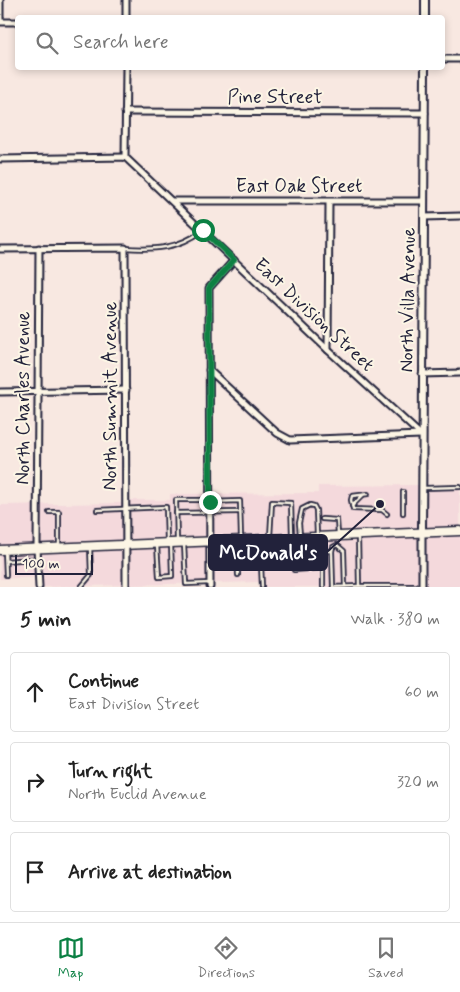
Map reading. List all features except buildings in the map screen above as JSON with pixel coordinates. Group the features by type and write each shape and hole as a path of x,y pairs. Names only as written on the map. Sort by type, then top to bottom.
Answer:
{"main road":[{"path":"3,550 460,531"}],"street":[{"path":"0,0 0,21 15,22"},
{"path":"126,0 126,15"},
{"path":"425,0 425,15"},
{"path":"445,59 460,59"},
{"path":"0,159 125,158 126,70"},
{"name":"North Villa Avenue","path":"422,532 425,70"},
{"name":"Pine Street","path":"126,112 425,113"},
{"name":"East Division Street","path":"125,158 173,201 328,350 422,435"},
{"name":"East Oak Street","path":"173,201 424,202"},
{"path":"328,350 329,202"},
{"path":"424,217 460,216"},
{"name":"North Charles Avenue","path":"39,248 37,548 40,587"},
{"path":"0,249 125,248"},
{"name":"North Summit Avenue","path":"125,248 126,587"},
{"path":"210,585 209,288 234,260"},
{"path":"209,370 277,433 290,440 422,435"},
{"path":"422,374 460,373"},
{"path":"0,392 126,390"},
{"path":"422,532 422,586"}],"lane":[{"path":"125,248 164,248 187,242 203,230"},
{"path":"422,488 460,487"},
{"path":"403,492 403,513"},
{"path":"352,506 352,496 368,494"},
{"path":"352,506 363,495"},
{"path":"156,544 157,572 159,576 172,576 176,500 240,501 238,575"},
{"path":"270,539 272,502 291,503 292,538"},
{"path":"300,538 299,520 302,509 310,505 314,506 323,552 323,587"},
{"path":"352,506 358,510 382,510 387,514"},
{"path":"97,510 166,507 186,584 210,585"},
{"path":"50,512 59,512 59,547"},
{"path":"176,513 240,512"},
{"path":"322,519 337,520 338,536"},
{"path":"358,535 359,586"},
{"path":"260,539 262,587"},
{"path":"345,587 344,551 337,545 333,547 332,551 333,587 345,587 359,586 422,586"},
{"path":"81,587 91,575 90,546"},
{"path":"3,550 6,561 6,575"},
{"path":"261,554 332,551"},
{"path":"294,553 294,570 323,568"},
{"path":"6,561 32,560"}],"shaded area":[{"path":"421,485 420,530 126,543 126,500 170,500 170,494 318,493 318,486"},
{"path":"460,485 460,528 424,530 424,486"},
{"path":"124,503 124,543 0,548 0,505"},
{"path":"460,532 460,587 424,587 424,534"},
{"path":"419,535 420,587 260,587 260,582 41,587 41,577 0,579 0,552"}],"place":[{"name":"McDonald's","path":"380,504"}],"route":[{"path":"203,230 234,260 211,283 209,288 210,502"}]}
